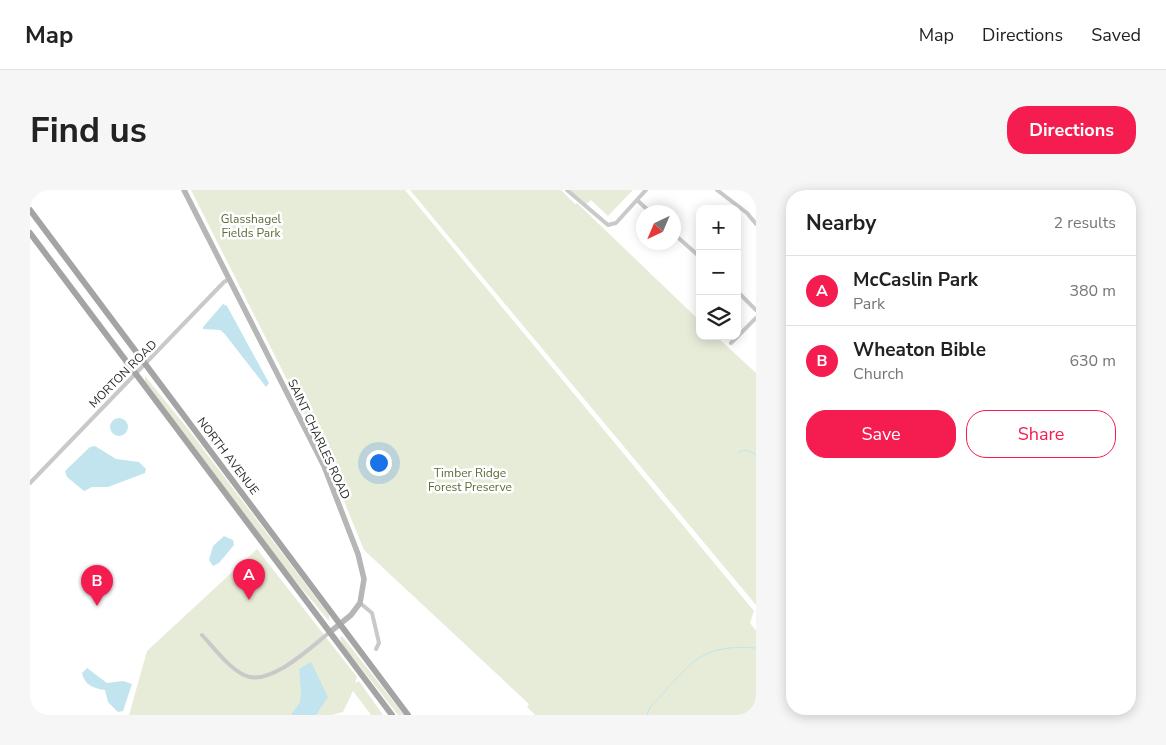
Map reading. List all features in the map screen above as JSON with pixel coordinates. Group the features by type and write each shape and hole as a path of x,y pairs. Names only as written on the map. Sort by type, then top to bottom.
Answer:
{"main road":[{"name":"NORTH AVENUE","path":"30,210 408,715"},
{"name":"NORTH AVENUE","path":"30,234 392,715"}],"street":[{"path":"30,193 33,190"},
{"name":"SAINT CHARLES ROAD","path":"184,190 328,476 362,566 364,586 360,603"},
{"path":"567,190 608,225 616,223 646,190"},
{"path":"716,190 746,213 756,224"},
{"path":"636,200 642,205"},
{"path":"681,240 696,253"},
{"name":"MORTON ROAD","path":"30,482 229,279"},
{"path":"741,295 756,310"},
{"path":"731,343 756,318"},
{"path":"202,635 237,670 254,678 265,678 340,625 360,603 372,613 379,643 376,650"}],"green space":[{"name":"Timber Ridge Forest Preserve","path":"191,190 405,190 754,611 750,623 756,631 756,715 535,715 527,707 529,704 364,550 326,457"},
{"path":"410,190 561,190 575,204 577,203 696,317 696,340 720,340 756,373 756,605"},
{"path":"570,190 633,190 608,216 591,200 586,204"},
{"path":"145,376 188,429 329,615 329,621 287,571 145,381"},
{"path":"257,549 357,677 355,683 359,681 383,715 371,715 353,691 343,712 332,715 129,715 147,651"},
{"path":"342,636 404,715 398,715 343,645 340,638"}],"water":[{"path":"223,304 227,306 269,383 266,387 224,333 220,330 203,329"},
{"path":"119,418 125,421 128,427 125,433 119,436 113,433 110,427 113,421"},
{"path":"95,446 116,459 139,462 146,469 145,473 108,487 92,487 84,491 67,477 65,471 90,447"},
{"path":"224,536 233,540 234,545 219,563 213,566 209,560 213,546"},
{"path":"311,662 328,697 316,715 291,715 300,702 299,669"},
{"path":"87,668 107,683 123,681 132,684 123,711 118,712 108,702 105,690 97,689 85,681 82,673"}],"waterway":[{"path":"738,453 745,450 756,455"},
{"path":"647,715 650,707 685,670 706,654 719,650 756,648"}],"place":[{"name":"McCaslin Park","path":"249,600"},
{"name":"Wheaton Bible","path":"97,606"}],"park label":[{"name":"Glasshagel Fields Park","path":"251,226"}]}
